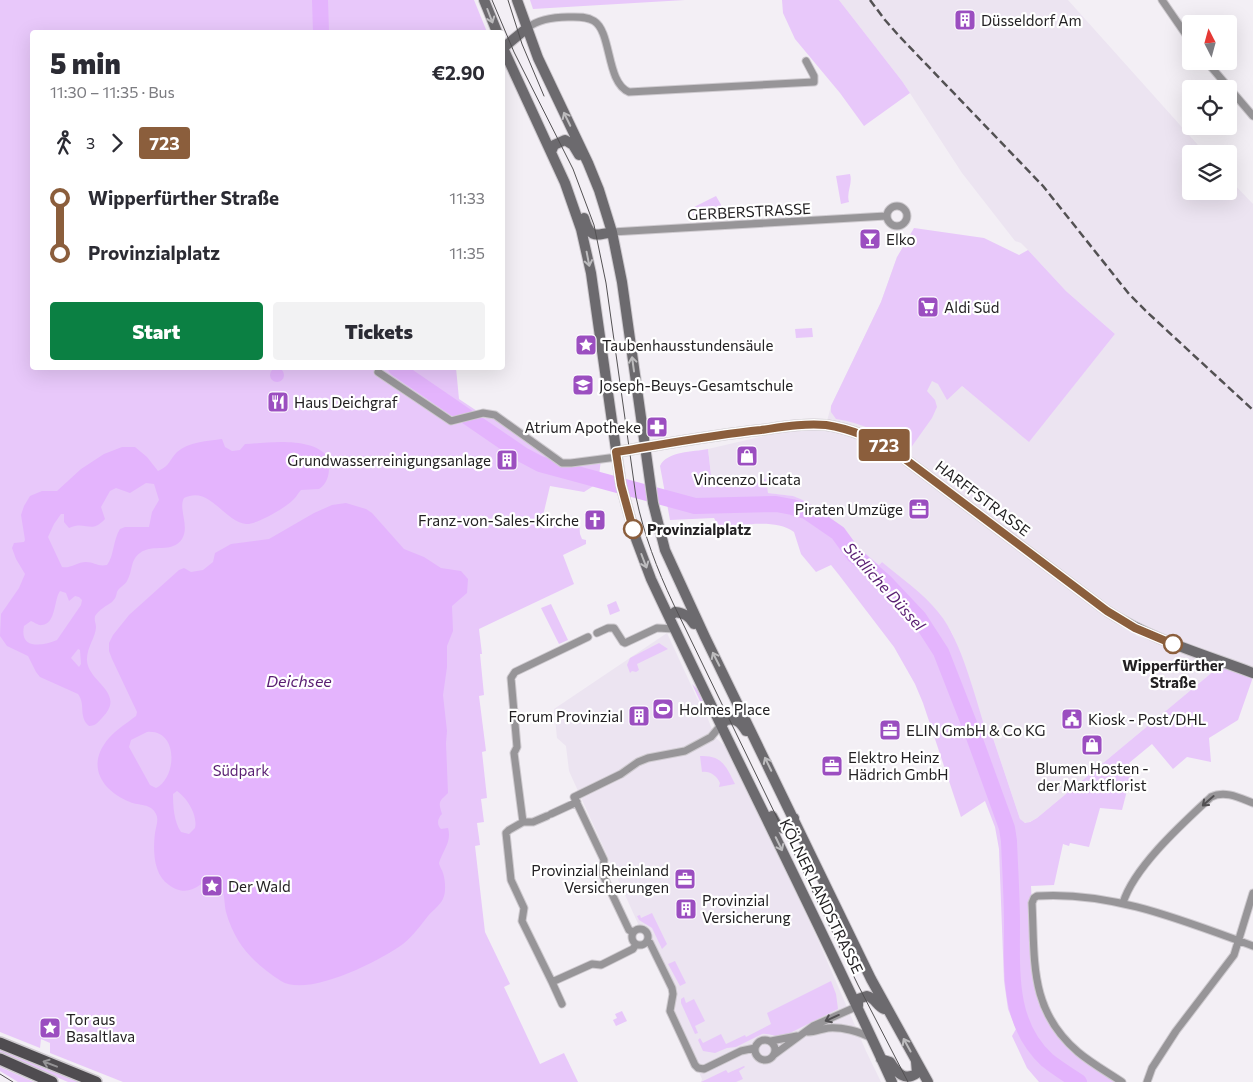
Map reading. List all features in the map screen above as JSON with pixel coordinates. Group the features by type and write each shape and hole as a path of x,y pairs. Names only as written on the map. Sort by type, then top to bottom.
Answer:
{"main road":[{"path":"484,0 496,30"},
{"path":"518,0 527,28 554,93 588,163"},
{"path":"505,45 527,28"},
{"path":"505,51 576,212 584,217 588,230 592,234 612,232"},
{"path":"551,152 554,145 565,140 573,145 582,160 588,163"},
{"name":"KÖLNER LANDSTRASSE","path":"588,163 600,190 612,232 622,282 653,503 675,575 888,1010 928,1082"},
{"name":"KÖLNER LANDSTRASSE","path":"576,212 591,273 624,498 643,557 669,617 858,1006 892,1082"},
{"name":"HARFFSTRASSE","path":"617,454 644,447 708,436 809,425 835,427 863,434 902,456 1107,611 1128,624 1161,640 1253,673"},
{"path":"669,617 675,612 687,616 700,636 705,637"},
{"name":"KÖLNER LANDSTRASSE","path":"721,725 726,720 737,720 746,730 752,742 758,744"},
{"name":"KÖLNER LANDSTRASSE","path":"758,800 765,802 779,827 791,825 794,818"},
{"name":"KÖLNER LANDSTRASSE","path":"858,1006 858,999 867,996 874,999 880,1007 888,1010"},
{"path":"0,1043 96,1082"},
{"path":"0,1059 52,1082"},
{"name":"KÖLNER LANDSTRASSE","path":"881,1059 890,1062 896,1072 906,1077 917,1073 916,1061"}],"street":[{"path":"1162,0 1182,29"},
{"path":"527,28 541,20 561,17 593,20 599,25 602,32 614,72 624,90 629,92 814,82 814,76 806,61"},
{"path":"1214,70 1253,116"},
{"name":"GERBERSTRASSE","path":"612,232 886,216"},
{"path":"378,372 448,420 460,420 486,412 495,415 562,463 617,454"},
{"path":"597,633 612,628 616,630 625,643 657,628 669,617"},
{"path":"657,628 675,629"},
{"path":"523,822 514,753 517,746 512,674 588,638"},
{"path":"562,1004 522,921 524,908 510,876 506,833 523,822 533,822 549,815 621,774 638,762 648,758 686,751 712,737 721,725"},
{"path":"712,737 730,744"},
{"path":"1123,902 1126,892 1148,861 1211,797 1217,794 1228,794 1253,803"},
{"path":"575,799 604,860 602,873 628,930 633,932"},
{"path":"1147,1082 1152,1068 1176,1031 1232,960 1253,893"},
{"path":"1122,1082 1087,1059 1073,1047 1051,1022 1046,1012 1040,995 1036,970 1032,903 1035,897 1068,895 1123,902 1253,946"},
{"path":"638,928 644,929 648,934 647,941 642,945 636,944 632,939 633,932 638,928"},
{"path":"647,941 650,943 672,988 674,994 670,1011 697,1067 701,1069 708,1068 741,1051 755,1048"},
{"path":"552,982 592,964 601,964 634,949 636,944"},
{"path":"808,1032 814,1026 858,1006"},
{"path":"800,1036 771,1041 762,1040 757,1043 755,1048 757,1056 761,1060 769,1060 800,1036 808,1032 829,1028 858,1032 871,1038"},
{"path":"771,1041 776,1049 775,1054"}],"shaded area":[{"path":"839,0 1068,0 1182,127 1182,135 1189,135 1198,145 1182,145 1182,200 1237,200 1237,187 1253,204 1253,669 1144,630 1135,635 1221,665 1037,818 1027,823 1022,822 1020,819 991,732 987,734 959,650 952,633 940,614 882,562 879,565 803,500 792,496 768,493 765,479 712,484 708,449 786,431 811,428 873,435 855,426 827,421 831,406 881,302 897,257 963,387 1029,441 1115,334 1066,291 1021,243 1015,241 962,173 902,81"},
{"path":"667,633 715,737 729,750 818,940 881,1082 701,1082 702,1079 670,1011 673,1001 569,771 566,746 557,738 554,709"}],"green space":[{"name":"Südpark","path":"0,0 474,0 486,30 30,30 30,370 456,370 459,399 477,411 477,414 497,418 529,444 556,459 601,460 598,483 584,492 550,486 542,520 542,522 560,524 577,517 579,519 580,534 582,539 586,540 586,544 563,555 574,584 479,629 484,695 479,696 486,751 482,752 487,798 481,799 484,822 477,823 480,845 475,846 485,932 510,984 504,987 540,1064 564,1053 578,1082 123,1082 50,1053 50,1043 41,1039 40,1048 0,1032"},
{"path":"530,0 685,0 533,9"},
{"path":"782,0 839,0 910,93 864,126 840,93 795,39 783,13"},
{"path":"850,174 849,202 841,204 836,176"},
{"path":"716,196 724,210 719,214 694,218 692,208"},
{"path":"914,228 984,238 1019,255 1028,250 1066,291 1115,334 1029,442 962,386 947,400 938,384 932,381 927,391 935,400 937,407 932,418 910,449 905,450 881,434 864,426 836,419 831,412 831,406 881,302 897,257"},
{"path":"812,328 813,337 796,338 795,329"},
{"path":"708,449 712,484 766,479 768,493 793,496 803,500 879,565 882,562 912,586 939,613 955,639 973,687 987,734 991,732 1020,819 1025,823 1037,818 1221,665 1253,677 1238,720 1209,738 1211,762 1187,757 1173,769 1152,744 1129,763 1136,770 1130,779 1122,810 1100,808 1089,847 1070,843 1069,846 1063,844 1054,885 1031,886 1036,984 1068,1044 1120,1082 1039,1082 1027,1068 1012,1036 1016,1029 1008,1009 1004,981 999,849 995,827 985,801 961,817 915,684 894,647 831,565 816,572 801,554 794,532 777,525 758,524 719,527 714,518 670,520 660,466 668,457"},
{"path":"616,601 620,611 610,615 607,605"},
{"path":"551,604 568,640 559,644 541,608"},
{"path":"659,643 668,649 637,664 639,670 630,673 627,665 630,658"},
{"path":"692,684 700,692 710,711 706,714"},
{"path":"700,756 713,757 722,763 735,784 719,787 720,783 715,776 708,772 702,772"},
{"path":"652,913 667,944 662,949 652,928 639,920 637,916 640,915 641,918"},
{"path":"675,961 686,983 680,986 668,964"},
{"path":"831,981 836,994 838,1009 782,1037 762,1034 736,1047 727,1048 715,1053 703,1051 698,1040 700,1038 703,1043 721,1034 726,1044 745,1035 746,1037 771,1024 767,1013"},
{"path":"684,997 686,1003 694,999 705,1021 695,1026 698,1033 695,1034 681,1003 681,999"},
{"path":"622,1011 627,1021 616,1026 613,1020 617,1018 615,1014"},
{"path":"0,1048 80,1082 68,1082 0,1053"},
{"path":"744,1066 739,1071 743,1079 736,1082 701,1082 726,1070 728,1073"},
{"path":"0,1067 34,1082 18,1082 0,1071"}],"water":[{"path":"272,370 282,370 284,378 280,382 274,382 270,378"},
{"path":"222,439 225,447 232,451 240,450 245,444 289,442 311,446 320,450 328,457 329,470 327,479 319,489 301,490 285,506 264,519 251,524 246,524 230,517 201,496 193,495 184,498 182,507 185,529 182,539 173,546 145,550 140,553 133,562 129,577 118,590 116,597 95,616 96,631 88,652 87,661 89,669 109,695 110,702 109,709 102,718 95,725 89,726 84,719 82,702 78,694 40,677 28,656 7,646 0,636 1,614 19,588 25,574 12,548 14,543 24,542 25,540 21,515 24,506 30,496 42,491 57,491 81,469 104,454 122,447 135,447 147,457 158,471 167,465 177,452 187,446","holes":["146,483 154,484 159,500 152,512 149,527 125,527 120,529 107,565 86,562 62,567 48,537 61,514 64,514 64,522 69,528 80,525 96,526 105,519 101,507 110,491 116,488 130,493","60,591 66,593 69,601 75,596 79,597 82,600 81,605 57,640 39,645 29,643 23,634 24,626 31,621 39,625 47,624 52,616","78,649 80,650 81,664 79,667 71,658"]},
{"name":"Deichsee","path":"346,503 366,509 372,513 404,549 424,557 441,568 461,571 468,579 467,593 452,606 453,631 447,646 447,667 443,695 447,731 448,793 440,802 442,814 438,823 441,829 448,828 449,833 448,842 439,863 444,875 445,891 443,899 410,938 392,951 361,968 343,975 308,985 293,985 281,981 246,952 234,934 219,883 209,880 186,891 178,890 164,880 157,868 154,854 157,816 154,810 144,805 130,802 111,791 100,775 98,757 109,738 136,716 137,712 109,651 109,643 113,635 129,615 179,570 184,568 191,572 203,570 213,562 215,553 231,544 269,539 314,513 332,505","holes":["147,732 157,733 165,738 171,755 168,775 163,783 156,788 150,785 129,747 131,740","177,791 188,802 195,818 195,828 189,834 181,832 175,819 173,794"]}],"waterway":[{"name":"Südliche Düssel","path":"320,0 321,30"},
{"name":"Südliche Düssel","path":"399,370 523,455 540,464 695,506 776,504 806,511 838,533 854,555 885,582 919,618 941,652 1007,828 1012,914 1013,979 1015,997 1025,1030 1034,1046 1047,1060 1079,1082"}],"tram line":[{"path":"492,0 505,30"},
{"path":"508,0 522,44 544,96"},
{"path":"505,31 573,169 594,225 606,283 636,497 656,565 858,985 908,1082"},
{"path":"0,1074 13,1082"}],"railway":[{"path":"870,0 900,37 1043,186 1129,294 1253,410"}],"bus line":[{"name":"723","path":"633,529 621,485 616,452 691,438 786,427 825,425 835,427 863,434 897,453 1107,611 1135,628 1173,644"}],"place":[{"name":"Düsseldorf Am","path":"965,20"},
{"name":"Elko","path":"870,239"},
{"name":"Aldi Süd","path":"928,307"},
{"name":"Taubenhausstundensäule","path":"586,345"},
{"name":"Joseph-Beuys-Gesamtschule","path":"583,385"},
{"name":"Haus Deichgraf","path":"278,402"},
{"name":"Atrium Apotheke","path":"657,427"},
{"name":"Vincenzo Licata","path":"747,456"},
{"name":"Grundwasserreinigungsanlage","path":"507,460"},
{"name":"Piraten Umzüge","path":"919,509"},
{"name":"Franz-von-Sales-Kirche","path":"595,520"},
{"name":"Provinzialplatz","path":"633,529"},
{"name":"Wipperfürther Straße","path":"1173,644"},
{"name":"Holmes Place","path":"663,709"},
{"name":"Forum Provinzial","path":"639,716"},
{"name":"Kiosk - Post/DHL","path":"1072,719"},
{"name":"ELIN GmbH & Co KG","path":"890,730"},
{"name":"Blumen Hosten - der Marktflorist","path":"1092,745"},
{"name":"Elektro Heinz Hädrich GmbH","path":"832,766"},
{"name":"Provinzial Rheinland Versicherungen","path":"685,879"},
{"name":"Der Wald","path":"212,886"},
{"name":"Provinzial Versicherung","path":"686,909"},
{"name":"Tor aus Basaltlava","path":"50,1028"}]}
